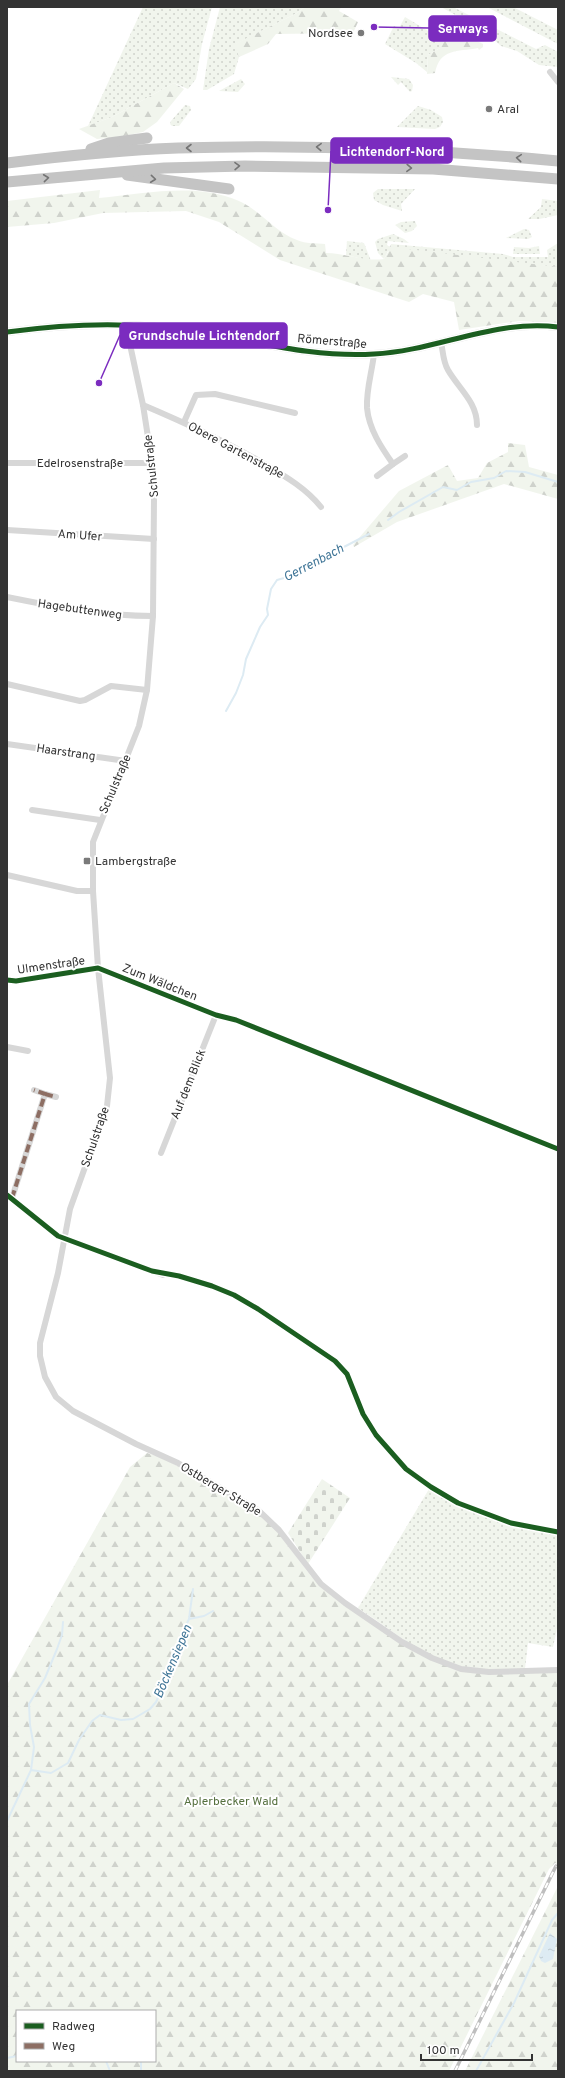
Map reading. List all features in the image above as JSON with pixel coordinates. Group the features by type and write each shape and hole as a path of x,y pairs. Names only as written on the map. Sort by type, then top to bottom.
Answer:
{"highway":[{"path":"72,156 109,143 147,138"},
{"path":"7,163 72,156 178,148 312,147 448,152 558,161"},
{"path":"7,182 164,168 311,166 433,169 558,179"},
{"path":"114,172 142,178 228,189"}],"street":[{"path":"550,72 558,82"},
{"name":"Römerstraße","path":"7,332 50,328 126,326 187,331 332,354 374,354 409,350 503,328 520,326 558,327"},
{"name":"Schulstraße","path":"65,1239 70,1209 107,1106 109,1074 98,968 93,891 93,842 100,820 126,761 139,726 147,690 153,616 154,499 152,463 143,405 126,326"},
{"path":"441,342 447,369 472,404 477,417 477,425"},
{"path":"374,354 369,388 368,413 375,436 393,464"},
{"path":"184,422 196,395 215,394 295,413"},
{"name":"Obere Gartenstraße","path":"143,405 184,422 234,446 289,478 312,496 321,507"},
{"path":"377,476 405,456"},
{"name":"Edelrosenstraße","path":"7,463 152,463"},
{"name":"Am Ufer","path":"7,530 154,539"},
{"name":"Hagebuttenweg","path":"7,597 83,612 118,616 153,616"},
{"path":"7,684 80,701 85,700 111,686 147,690"},
{"name":"Haarstrang","path":"7,744 126,761"},
{"path":"32,810 100,820"},
{"path":"7,875 77,891 93,891"},
{"name":"Ulmenstraße","path":"7,980 98,968"},
{"name":"Zum Wäldchen","path":"98,968 216,1015"},
{"name":"Auf dem Blick","path":"160,1152 216,1015"},
{"path":"7,1047 28,1051"},
{"path":"34,1090 56,1097"},
{"path":"45,1094 9,1197 52,1232 65,1239 163,1275"},
{"name":"Ostberger Straße","path":"65,1239 40,1343 40,1356 47,1382 56,1397 63,1404 136,1444 178,1463 258,1510 271,1521 312,1575 332,1593 402,1642 419,1652 446,1664 476,1671 558,1670"}],"green space":[{"path":"143,7 212,7 202,44 196,79 188,89 174,83 112,117 88,126"},
{"path":"220,7 305,7 297,13 236,44 239,57 234,74 207,90 203,90 209,49"},
{"path":"305,7 341,7 339,11 358,22 353,33 276,34 268,44 239,57 235,44 297,13"},
{"path":"441,7 453,7 536,49 545,45 558,52 558,67 539,65 517,51 501,46 492,38 481,32 475,31 477,27"},
{"path":"487,7 513,7 558,30 558,44"},
{"path":"405,17 440,38 440,48 428,55 427,72 416,63 385,44 394,26 399,28"},
{"path":"447,26 483,44 483,47 479,50 478,48 456,51 445,55 437,65 435,73 427,74 428,55 440,48 440,38"},
{"path":"391,77 409,79 413,85 412,91 410,92 401,82 398,85"},
{"path":"241,79 245,84 238,92 219,91"},
{"path":"174,83 184,89 157,122 143,132 119,137 97,139 79,129 112,117"},
{"path":"185,105 190,106 191,110 179,126 172,126 170,124 171,121"},
{"path":"418,106 431,110 442,117 443,122 440,127 435,129 397,127"},
{"path":"378,189 415,189 401,204 402,211 383,205 374,200 373,193"},
{"path":"100,190 99,198 170,191 205,192 222,195 247,205 282,232 297,240 325,244 326,253 377,260 384,259 391,247 558,267 558,323 519,321 459,330 454,302 423,294 409,302 280,260 219,222 186,211 103,213 54,223 7,227 7,201"},
{"path":"542,199 558,201 558,215 539,219 528,219 541,207"},
{"path":"415,221 417,226 412,231 405,233 395,225 401,222"},
{"path":"524,229 529,230 532,237 528,239 506,238"},
{"path":"393,234 409,243 388,241 387,245 390,247 391,244 503,254 513,257 548,257 547,250 558,243 558,267 388,251 384,259 378,253 375,242 378,239"},
{"path":"347,241 364,243 371,261 346,255"},
{"path":"539,246 540,254 513,254 514,247 529,248"},
{"path":"508,443 525,445 529,467 558,475 558,499 504,484 397,522 354,547 353,545 399,491 448,465 457,481 478,478 487,463 508,452"},
{"name":"Aplerbecker Wald","path":"147,1453 163,1458 234,1497 270,1522 311,1576 386,1633 461,1670 558,1671 558,1864 555,1863 549,1869 449,2071 7,2071 7,1685 130,1467"},
{"path":"322,1479 350,1498 308,1564 288,1533"},
{"path":"429,1489 444,1497 492,1517 524,1526 558,1533 558,1624 553,1647 528,1643 525,1669 477,1670 461,1667 433,1657 420,1650 358,1608"},
{"path":"558,1886 558,2071 465,2071"}],"water":[{"path":"550,1933 557,1939 553,1959 545,1963 541,1961 539,1956"}],"waterway":[{"name":"Gerrenbach","path":"388,520 399,512 443,487 457,490 471,482 494,478 506,471 525,472 558,482"},
{"name":"Gerrenbach","path":"226,711 236,693 243,675 246,659 260,627 268,615 267,609 271,589 277,580 284,578 316,558 338,550 369,534"},
{"name":"Böckensiepen","path":"7,1821 31,1770 51,1773 68,1763 79,1740 92,1721 100,1715 121,1720 133,1719 150,1709 156,1702 174,1651 189,1619 193,1589"},
{"path":"189,1619 204,1616 213,1611"},
{"path":"31,1770 34,1747 30,1725 29,1704 45,1678 62,1635 63,1622"},
{"path":"476,2071 514,2003 552,1920 558,1913"},
{"name":"Böckensiepen","path":"7,2058 16,2056"},
{"path":"106,2062 110,2071"},
{"path":"141,2062 141,2071"}],"railway":[{"path":"455,2071 556,1866"}],"marked path":[{"path":"12,1198 45,1094 34,1090"},
{"path":"45,1094 56,1097"}],"cycle path":[{"path":"7,332 52,327 98,325 143,326 188,331 304,351 351,355 397,352 511,327 558,327"},
{"path":"7,980 16,981 98,968 216,1015 236,1020 558,1149"},
{"path":"7,1195 58,1236 152,1271 179,1276 212,1286 234,1295 258,1309 335,1361 347,1374 363,1414 376,1435 406,1469 431,1487 458,1503 511,1523 558,1532"}],"place":[{"name":"Serways","path":"374,27"},
{"name":"Nordsee","path":"361,33"},
{"name":"Aral","path":"489,109"},
{"name":"Lichtendorf-Nord","path":"328,210"},
{"name":"Grundschule Lichtendorf","path":"99,383"},
{"name":"Lambergstraße","path":"87,861"}]}
